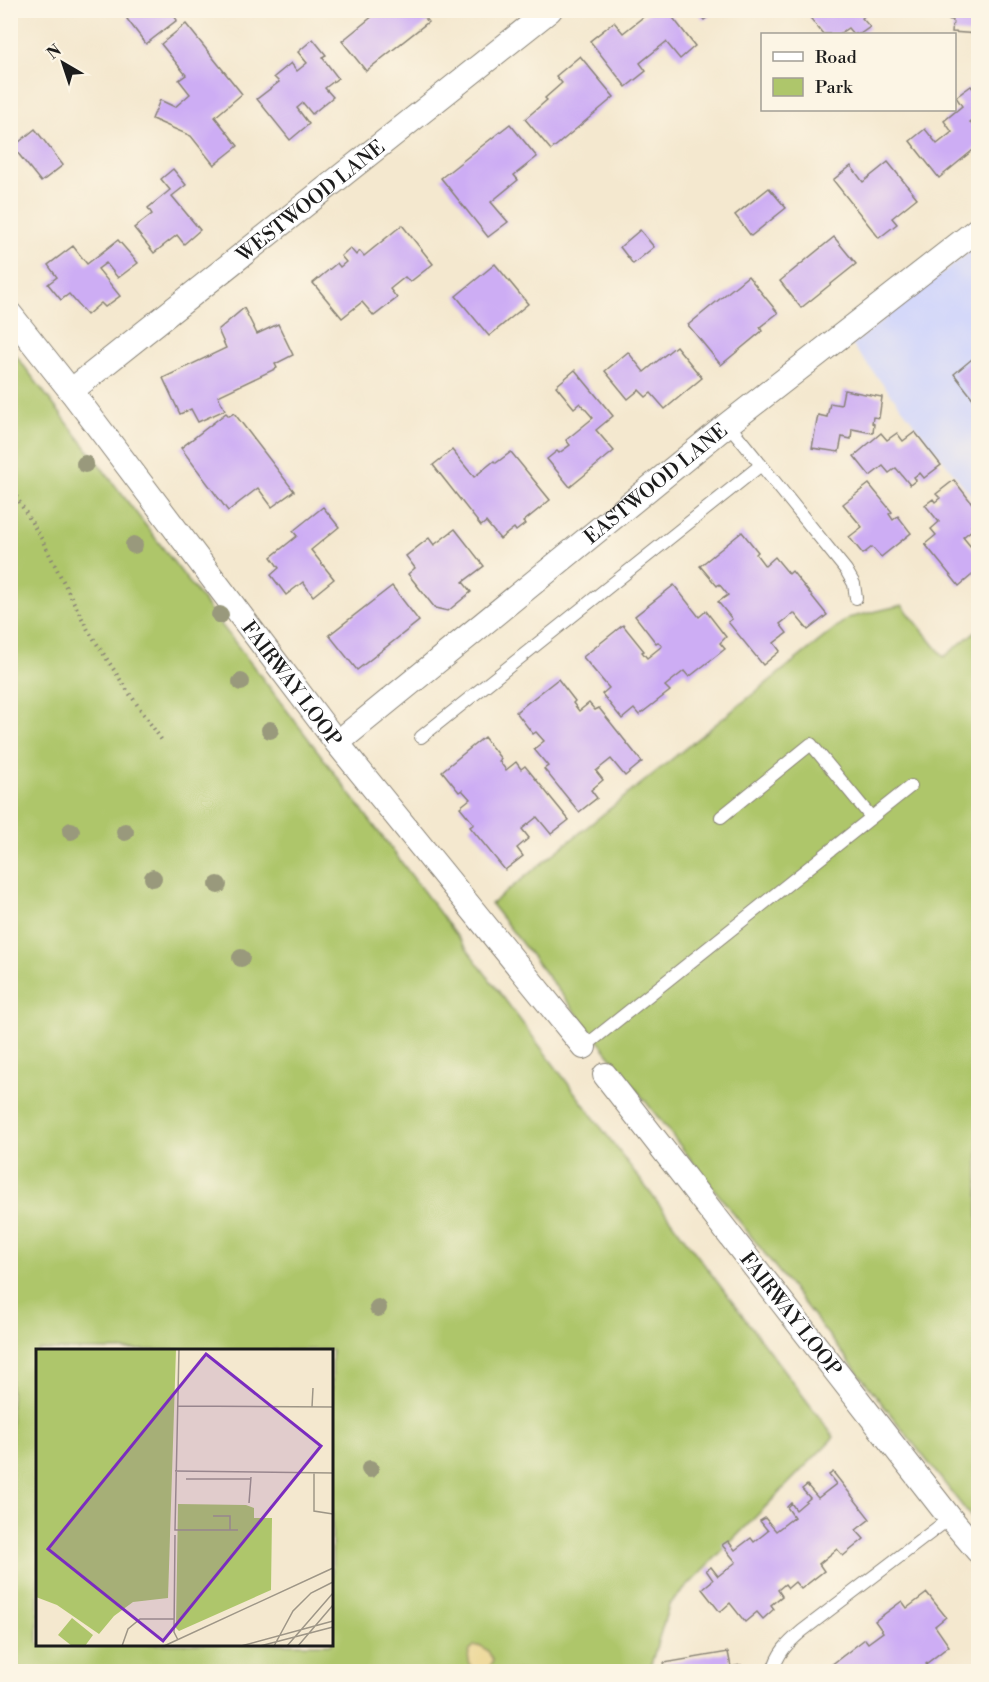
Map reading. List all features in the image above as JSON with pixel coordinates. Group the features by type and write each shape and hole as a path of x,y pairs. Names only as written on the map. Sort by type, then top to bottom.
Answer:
{"street":[{"name":"WESTWOOD LANE","path":"71,391 550,10"},
{"name":"EASTWOOD LANE","path":"337,742 728,424 978,229"},
{"name":"FAIRWAY LOOP","path":"10,314 337,742 584,1047"},
{"name":"FAIRWAY LOOP","path":"605,1075 978,1551"}],"lane":[{"path":"728,424 846,570 854,584 856,598"},
{"path":"421,737 761,465"},
{"path":"721,817 811,744 871,818"},
{"path":"584,1047 910,786"},
{"path":"774,1671 775,1662 784,1646 950,1518"}],"path":[{"path":"10,486 88,630 163,742"}],"shaded area":[{"path":"978,245 978,504 852,345"}],"green space":[{"path":"11,349 311,742 834,1437 669,1605 649,1671 11,1671"},
{"path":"902,605 944,657 978,629 978,1526 491,904 848,618"}],"sand":[{"path":"474,1646 481,1646 488,1651 493,1661 487,1671 470,1671 469,1654"}],"building":[{"path":"138,10 170,10 177,20 146,44 127,19"},
{"path":"378,10 419,10 428,22 366,71 342,41"},
{"path":"652,10 667,10 695,46 680,59 666,42 640,63 646,71 626,87 590,41 614,22 623,33"},
{"path":"696,10 717,10 704,20"},
{"path":"804,10 871,10 862,18 870,27 861,33 852,33 848,28 840,33 822,33"},
{"path":"946,10 978,10 978,34 952,32 953,20 945,19"},
{"path":"186,24 242,94 215,117 238,146 214,165 191,136 152,119 160,100 175,107 190,94 179,80 186,75 161,44"},
{"path":"313,39 326,55 322,57 338,78 325,88 333,97 312,114 303,103 297,108 309,124 290,140 257,99 279,82 274,77 291,63 297,71 307,63 298,52"},
{"path":"580,56 614,97 551,150 525,119 562,83 556,76"},
{"path":"971,86 978,95 978,115 970,122 978,133 978,146 939,178 910,141 925,129 937,144 952,132 944,121 962,106 956,97"},
{"path":"510,124 537,157 514,175 518,180 491,202 508,222 488,237 441,178"},
{"path":"35,129 63,165 41,182 13,147"},
{"path":"888,162 917,198 892,218 897,224 879,238 833,180 851,166 863,182"},
{"path":"173,169 186,185 172,196 200,230 184,244 177,235 154,253 134,228 152,214 148,208 170,190 161,179"},
{"path":"769,188 786,208 751,236 735,215"},
{"path":"402,225 433,264 410,282 405,277 390,289 397,298 374,316 362,302 342,318 313,283 337,263 340,267 346,262 341,256 350,248 356,255 360,251 364,256"},
{"path":"640,230 654,247 633,264 620,247"},
{"path":"834,237 856,264 801,308 780,281"},
{"path":"118,240 138,263 118,278 106,263 98,269 120,296 105,307 101,303 87,315 69,294 61,300 48,284 57,277 48,265 73,246 87,264"},
{"path":"495,264 528,304 489,336 456,296"},
{"path":"748,276 778,313 760,327 762,331 721,365 688,325"},
{"path":"244,308 257,334 278,324 293,355 275,364 277,368 218,396 225,410 198,422 191,409 180,414 163,378 226,348 218,330"},
{"path":"676,346 702,378 665,409 651,393 646,397 639,390 628,399 605,371 628,352 644,372"},
{"path":"978,354 978,405 954,374"},
{"path":"575,370 613,416 596,430 614,451 570,487 547,459 570,445 566,440 593,418 580,403 574,408 556,386"},
{"path":"844,390 882,397 879,418 873,417 873,433 852,429 851,439 842,437 839,452 812,448 818,415 827,417 830,403 841,405"},
{"path":"226,413 229,416 234,413 294,491 272,507 258,488 228,511 181,448"},
{"path":"915,432 941,465 924,478 920,473 914,477 916,480 910,485 896,468 889,473 883,466 870,476 854,456 881,433 887,440 897,433 903,441"},
{"path":"452,450 474,477 494,461 496,463 511,452 550,500 523,522 525,524 516,531 514,528 500,539 486,522 481,526 433,465"},
{"path":"954,480 978,511 975,514 978,521 971,526 973,529 963,537 975,552 978,550 978,570 959,586 925,544 936,535 931,529 939,522 925,505 933,499 935,502 940,498 936,494"},
{"path":"869,484 892,512 889,514 893,520 898,516 911,533 881,557 872,547 863,554 849,537 862,527 843,504"},
{"path":"323,507 339,527 311,550 334,579 313,596 303,582 286,595 271,575 279,568 271,557 297,536 293,531"},
{"path":"455,529 484,566 463,582 471,592 448,611 435,608 408,574 415,568 406,556 429,538 434,545"},
{"path":"742,532 758,552 756,554 765,566 775,557 789,574 792,571 827,615 808,630 794,613 780,624 787,633 774,643 780,651 763,665 728,622 732,619 718,602 728,595 700,566"},
{"path":"674,585 699,617 706,611 726,637 720,643 725,649 689,677 684,671 665,686 670,691 639,715 634,709 622,719 602,694 609,688 583,657 623,625 647,658 662,646 656,643 635,616"},
{"path":"392,586 419,621 357,670 329,635"},
{"path":"558,679 575,701 573,703 579,711 589,703 595,710 599,708 642,762 625,776 611,759 596,771 603,780 591,790 597,798 579,812 544,769 548,766 534,749 544,741 536,732 533,734 516,712"},
{"path":"484,737 501,759 499,761 506,770 516,762 521,769 525,766 569,820 551,834 537,817 522,829 529,838 517,848 523,856 505,870 470,827 474,824 460,807 470,799 462,790 459,792 442,771"},
{"path":"833,1472 870,1519 856,1530 864,1539 843,1556 837,1549 819,1564 824,1571 801,1589 795,1582 788,1588 785,1584 778,1590 782,1596 771,1605 774,1609 763,1619 757,1612 745,1622 730,1603 720,1612 702,1589 713,1580 706,1570 711,1567 718,1576 736,1562 722,1545 728,1541 735,1550 751,1538 754,1542 768,1531 760,1521 765,1518 776,1531 794,1517 787,1507 791,1503 796,1510 810,1498 802,1489 807,1485 818,1498 836,1484 829,1475"},
{"path":"927,1593 946,1617 935,1626 949,1646 926,1664 932,1672 822,1672 865,1639 868,1643 883,1632 875,1621 902,1601 907,1608"},
{"path":"728,1652 731,1667 741,1665 742,1672 673,1672 673,1667 665,1669 664,1663"}]}
